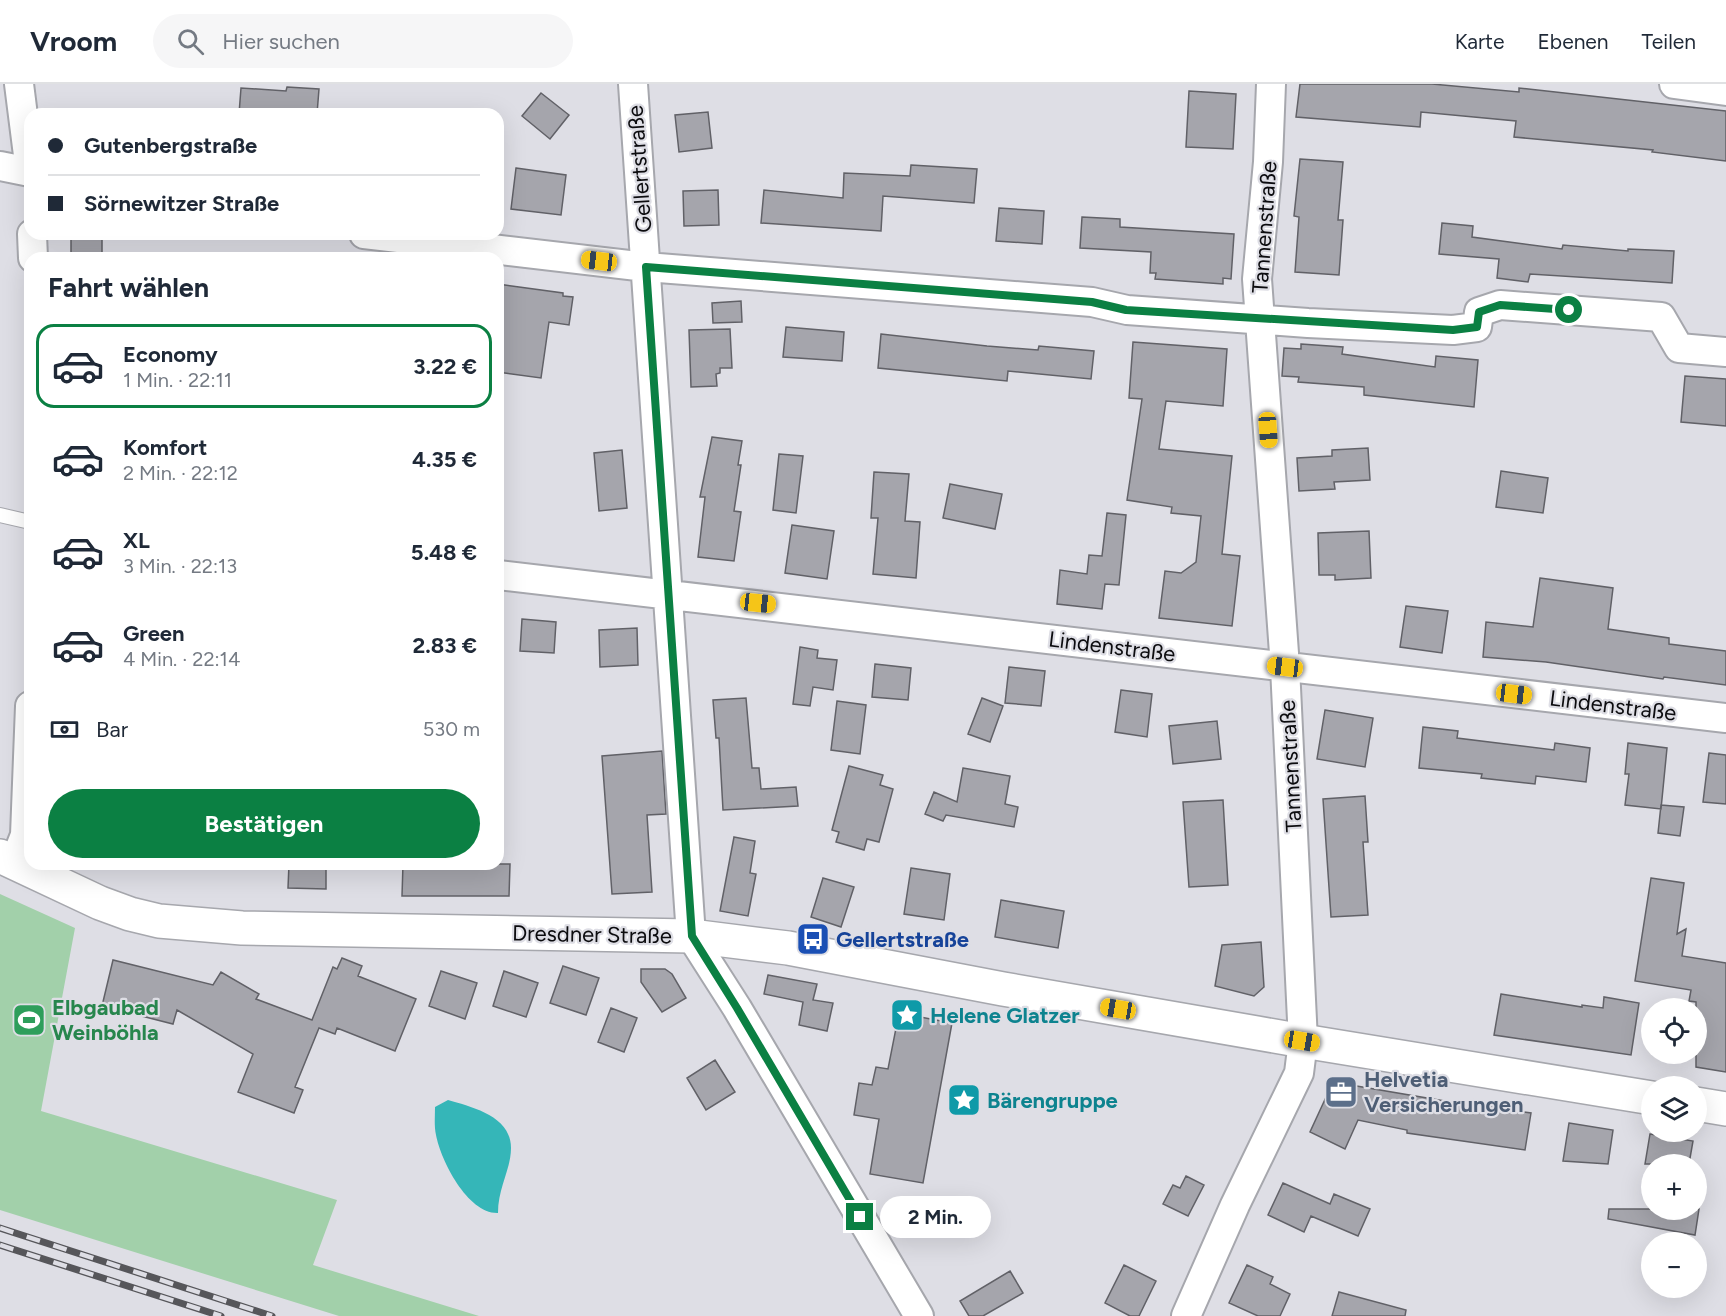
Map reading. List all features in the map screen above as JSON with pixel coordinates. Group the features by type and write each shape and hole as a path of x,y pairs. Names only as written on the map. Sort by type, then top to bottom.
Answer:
{"main road":[{"name":"Dresdner Straße","path":"7,859 24,867"},
{"name":"Dresdner Straße","path":"30,870 100,903 130,914 187,925 692,936 788,948 1003,989 1302,1041 1641,1096"},
{"path":"1707,1106 1726,1109"}],"street":[{"path":"19,84 24,124"},
{"name":"Gellertstraße","path":"633,84 692,936"},
{"name":"Tannenstraße","path":"1186,1316 1234,1205 1299,1072 1302,1041 1285,667 1257,279 1268,162 1271,84"},
{"path":"1674,84 1726,91"},
{"path":"0,166 24,171"},
{"path":"415,240 646,267 1092,302 1126,310 1259,319 1453,330 1477,327 1479,312 1500,305 1661,317 1679,348 1726,352"},
{"name":"Lindenstraße","path":"504,576 780,605 1726,718"},
{"path":"7,859 24,836"},
{"path":"692,936 919,1316"}],"lane":[{"path":"0,515 24,521"}],"green space":[{"path":"0,894 75,928 41,1111 337,1200 313,1265 479,1316 339,1316 0,1210"}],"water":[{"path":"448,1100 488,1115 505,1128 509,1137 511,1148 509,1164 500,1195 498,1213 487,1211 476,1205 467,1196 444,1158 435,1132 435,1107"}],"building":[{"path":"1300,84 1432,84 1519,92 1519,88 1726,111 1726,161 1652,152 1653,150 1514,137 1516,121 1421,112 1420,127 1296,117"},
{"path":"287,87 319,89 317,108 239,108 241,88 286,91"},
{"path":"1189,91 1236,94 1233,149 1186,147"},
{"path":"541,93 569,115 550,139 522,116"},
{"path":"708,112 712,148 679,152 675,115"},
{"path":"1300,159 1343,162 1338,220 1343,220 1339,275 1295,272 1299,217 1294,216"},
{"path":"911,165 977,169 974,203 883,196 881,231 761,223 764,190 843,198 844,173 910,176"},
{"path":"516,168 566,175 561,215 511,209"},
{"path":"718,190 719,225 684,226 683,191"},
{"path":"999,208 1044,211 1042,244 996,241"},
{"path":"1082,217 1120,219 1120,227 1234,234 1231,279 1223,278 1223,284 1155,279 1156,273 1150,273 1151,252 1080,248"},
{"path":"1442,223 1473,226 1472,237 1562,249 1563,245 1628,251 1628,249 1674,251 1672,283 1530,274 1528,282 1497,278 1499,259 1439,254"},
{"path":"71,240 102,240 102,252 71,252"},
{"path":"504,285 563,293 563,296 573,297 569,325 549,322 541,378 504,373"},
{"path":"741,301 742,322 713,323 712,303"},
{"path":"786,327 844,332 842,361 783,357"},
{"path":"730,329 732,368 720,368 720,373 716,374 717,386 691,387 689,330"},
{"path":"881,334 987,346 1038,350 1039,346 1094,351 1091,379 1008,371 1007,381 878,368"},
{"path":"1133,342 1227,349 1223,406 1166,401 1159,449 1232,456 1222,554 1240,556 1232,626 1159,618 1165,571 1181,573 1196,562 1201,516 1171,513 1172,507 1127,500 1142,399 1129,398"},
{"path":"1301,344 1343,347 1342,354 1435,367 1436,356 1478,360 1474,407 1364,395 1364,387 1298,382 1299,377 1282,376 1284,348 1301,349"},
{"path":"1685,376 1726,379 1726,426 1681,422"},
{"path":"712,437 742,441 734,511 741,512 734,561 698,557 705,497 700,497"},
{"path":"1368,448 1370,480 1334,482 1335,489 1299,491 1297,458 1332,456 1332,450"},
{"path":"622,450 627,508 599,511 594,453"},
{"path":"779,454 803,456 796,513 773,510"},
{"path":"1501,471 1548,478 1543,513 1496,507"},
{"path":"874,472 909,474 905,521 920,522 916,578 873,574 878,518 871,518"},
{"path":"950,484 1002,494 995,529 943,518"},
{"path":"1107,513 1126,515 1119,585 1105,584 1102,609 1057,604 1060,570 1087,574 1089,555 1102,556"},
{"path":"792,525 834,531 827,579 785,573"},
{"path":"1369,531 1371,578 1335,580 1335,575 1319,575 1318,533"},
{"path":"1540,578 1613,588 1608,629 1669,638 1669,644 1726,651 1726,685 1664,677 1663,679 1546,662 1483,657 1486,622 1533,627"},
{"path":"1406,606 1448,611 1442,653 1400,647"},
{"path":"522,619 556,622 554,653 520,651"},
{"path":"637,628 638,665 600,667 599,630"},
{"path":"800,647 818,650 817,658 837,660 833,690 813,687 810,706 793,704"},
{"path":"875,664 911,668 908,700 872,697"},
{"path":"1009,667 1045,671 1041,706 1005,703"},
{"path":"1121,690 1152,694 1147,737 1115,732"},
{"path":"746,698 752,768 759,768 761,789 796,787 798,806 723,810 719,738 716,738 713,700"},
{"path":"982,698 1003,706 990,742 968,734"},
{"path":"837,701 866,705 860,754 831,750"},
{"path":"1325,710 1373,718 1365,767 1317,759"},
{"path":"1217,721 1221,759 1173,764 1169,726"},
{"path":"1423,727 1458,731 1457,738 1554,750 1555,743 1590,748 1586,782 1536,776 1535,784 1481,778 1482,774 1419,768"},
{"path":"1628,743 1667,748 1661,809 1625,805 1629,774 1625,774"},
{"path":"662,751 666,814 647,815 652,892 612,894 602,756"},
{"path":"1709,753 1726,755 1726,804 1703,802"},
{"path":"849,766 883,775 880,785 893,789 879,842 867,839 864,850 836,842 839,832 832,830"},
{"path":"963,768 1010,776 1005,804 1018,807 1014,827 946,815 943,821 925,814 934,792 957,802"},
{"path":"1365,796 1368,842 1363,842 1368,915 1331,917 1323,799"},
{"path":"1223,800 1228,885 1189,887 1183,802"},
{"path":"1661,805 1684,807 1680,836 1658,833"},
{"path":"734,837 755,841 750,873 756,874 748,916 720,911"},
{"path":"504,864 510,864 509,896 402,896 403,870 504,870"},
{"path":"911,868 950,874 944,920 904,914"},
{"path":"289,870 326,870 326,889 288,888"},
{"path":"823,878 854,887 841,927 811,917"},
{"path":"1651,878 1684,883 1677,934 1686,929 1682,956 1726,963 1726,1072 1696,1067 1696,1064 1707,1064 1707,998 1690,998 1691,990 1635,981"},
{"path":"1001,900 1064,911 1058,948 995,937"},
{"path":"1261,942 1264,987 1254,996 1215,986 1222,945"},
{"path":"342,958 362,966 358,976 416,999 395,1051 337,1028 335,1034 319,1028 295,1087 303,1090 294,1113 238,1092 253,1054 177,1010 173,1024 102,1006 113,960 213,985 221,972 259,994 256,999 312,1020 333,967 337,969"},
{"path":"563,966 599,978 586,1015 550,1003"},
{"path":"641,969 665,969 672,974 686,998 662,1012 641,982"},
{"path":"441,971 477,983 465,1019 429,1006"},
{"path":"504,971 538,983 526,1017 493,1006"},
{"path":"768,975 817,984 813,1000 833,1003 827,1031 799,1025 803,1002 764,994"},
{"path":"1501,994 1582,1007 1582,1005 1603,1008 1604,997 1639,1003 1631,1055 1494,1035"},
{"path":"611,1008 637,1018 624,1052 598,1042"},
{"path":"899,1013 952,1023 923,1183 870,1174 879,1119 854,1115 859,1083 872,1085 876,1067 888,1069"},
{"path":"715,1060 735,1092 706,1110 687,1078"},
{"path":"1333,1082 1486,1108 1486,1106 1531,1113 1525,1150 1407,1133 1407,1130 1358,1120 1345,1149 1310,1132"},
{"path":"1569,1123 1613,1130 1608,1164 1563,1161"},
{"path":"1649,1142 1693,1142 1691,1154 1647,1154"},
{"path":"1186,1176 1204,1185 1188,1216 1163,1204 1173,1185 1180,1188"},
{"path":"1283,1183 1330,1204 1334,1194 1370,1209 1358,1236 1311,1216 1304,1232 1268,1215"},
{"path":"1609,1209 1641,1209 1641,1220 1697,1220 1695,1232 1679,1232 1608,1219"},
{"path":"1124,1265 1156,1281 1139,1316 1130,1316 1105,1303"},
{"path":"1247,1265 1273,1277 1270,1284 1290,1294 1280,1316 1258,1316 1229,1303"},
{"path":"1010,1271 1023,1293 983,1316 969,1316 960,1301"},
{"path":"1339,1292 1406,1310 1405,1316 1332,1316"}],"railway":[{"path":"0,1228 272,1316"},
{"path":"0,1245 221,1316"}],"place":[{"name":"Gellertstraße","path":"813,939"},
{"name":"Helene Glatzer","path":"907,1015"},
{"name":"Elbgaubad Weinböhla","path":"29,1020"},
{"name":"Helvetia Versicherungen","path":"1341,1092"},
{"name":"Bärengruppe","path":"964,1100"}],"route":[{"path":"860,1217 692,936 646,267 1092,302 1126,310 1308,323 1453,330 1477,327 1479,312 1500,305 1569,310"}]}
